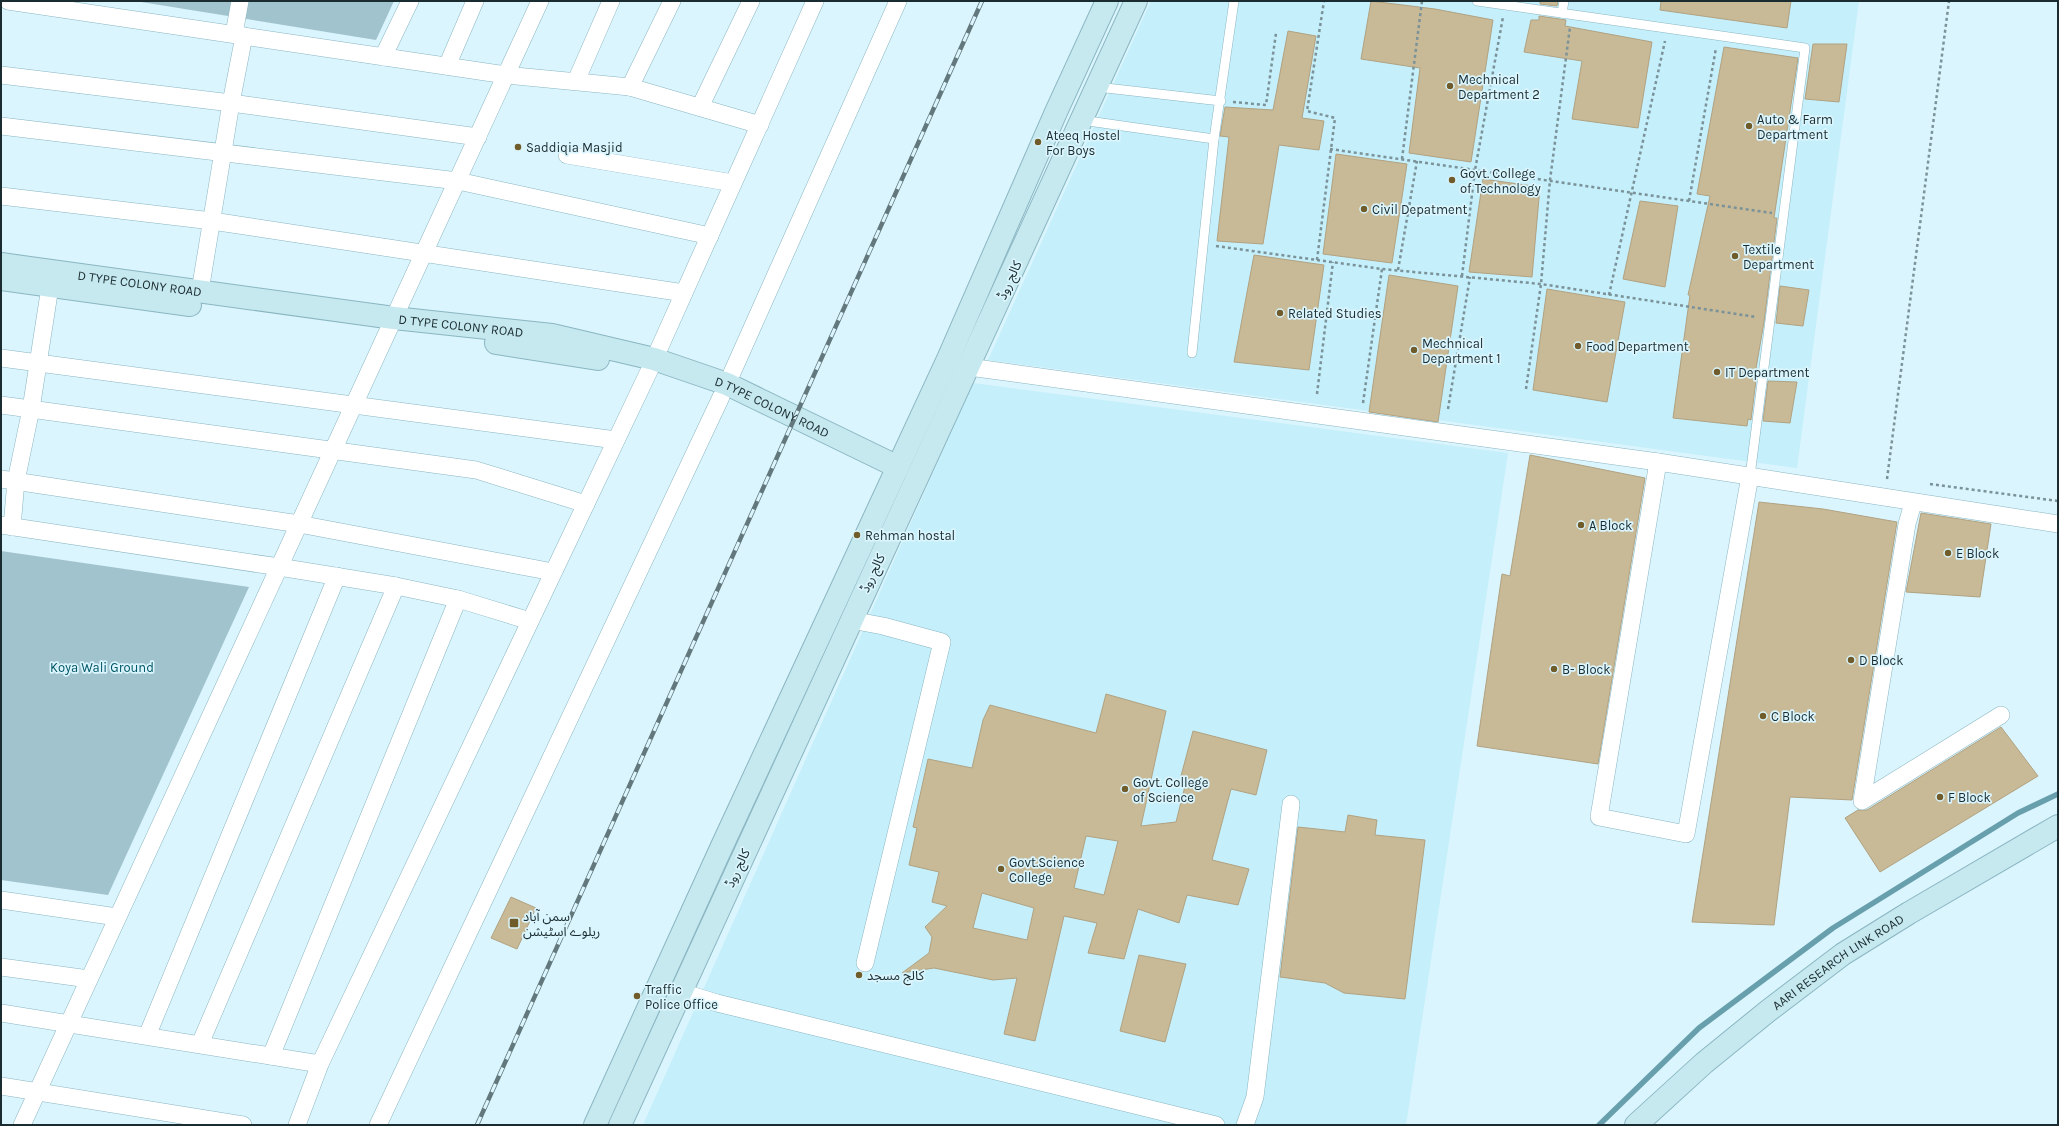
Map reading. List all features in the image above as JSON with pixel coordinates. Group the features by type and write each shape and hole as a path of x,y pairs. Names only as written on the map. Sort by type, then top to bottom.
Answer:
{"main road":[{"name":"کالج روڈ","path":"595,1125 948,360 1056,112 1108,1"},
{"name":"کالج روڈ","path":"620,1125 851,620 969,368 1080,120 1136,1"},
{"name":"D TYPE COLONY ROAD","path":"1,264 127,297 392,323 552,334 652,365 724,390 895,473"},
{"name":"D TYPE COLONY ROAD","path":"1,279 51,278 200,291 392,323"},
{"name":"AARI RESEARCH LINK ROAD","path":"1636,1125 1704,1063 1768,1011 1843,954 1909,913 2058,826"}],"street":[{"path":"8,1 447,66 506,74 630,87 760,125"},
{"path":"200,291 231,103 239,35 240,1"},
{"path":"384,57 410,1"},
{"path":"447,66 475,1"},
{"path":"22,1125 39,1091 88,979 333,452 353,405 540,1"},
{"path":"576,81 611,1"},
{"path":"630,87 672,1"},
{"path":"700,107 751,1"},
{"path":"297,1125 320,1064 652,365 815,1"},
{"path":"378,1125 724,390 898,1"},
{"path":"1,75 231,103 478,137"},
{"path":"1,126 458,181 710,236"},
{"path":"568,155 733,183"},
{"path":"1,196 212,221 684,293"},
{"path":"51,278 31,409 9,480 6,526 280,566 396,586 458,599 530,622"},
{"path":"1,358 616,440"},
{"path":"969,368 1658,462 1913,503 2058,524"},
{"path":"1,405 333,452 476,470 586,504"},
{"path":"1658,462 1599,817 1686,834 1750,476"},
{"path":"9,480 299,524 554,572"},
{"path":"1913,503 1907,524 1862,801 2001,715"},
{"path":"147,1036 337,576"},
{"path":"200,1044 396,586"},
{"path":"271,1056 458,599"},
{"path":"851,620 883,626 942,642 865,963"},
{"path":"1245,1125 1255,1097 1290,804"},
{"path":"1,900 117,917"},
{"path":"1,967 88,979"},
{"path":"681,992 717,1003 1216,1125"},
{"path":"1,1013 320,1064"},
{"path":"1,1086 243,1125"}],"lane":[{"path":"1192,353 1214,139 1221,101 1234,1"},
{"path":"1477,1 1805,48 1750,476"},
{"path":"1562,13 1564,1"},
{"path":"1096,87 1221,101"},
{"path":"1080,120 1214,139"}],"path":[{"path":"1317,260 1330,148 1336,118 1307,111 1324,1"},
{"path":"1402,159 1422,1"},
{"path":"1894,480 1886,479 1949,1"},
{"path":"1462,276 1476,170 1505,5"},
{"path":"1526,389 1541,284 1550,180 1572,15"},
{"path":"1609,295 1668,29"},
{"path":"1221,101 1266,106 1276,33"},
{"path":"1689,200 1718,36"},
{"path":"1330,148 1784,214"},
{"path":"1398,270 1417,161"},
{"path":"1204,245 1398,270 1541,284 1770,319"},
{"path":"1317,394 1333,262"},
{"path":"1363,403 1382,268"},
{"path":"1448,409 1470,277"},
{"path":"1925,484 2058,501"}],"shaded area":[{"name":"Govt. College of Technology","path":"1151,1 1859,1 1797,468 988,360"},
{"name":"Govt. College of Science","path":"973,383 1508,453 1406,1125 643,1125"}],"green space":[{"path":"135,1 394,1 376,40"},
{"name":"Koya Wali Ground","path":"1,551 249,587 108,895 1,880"}],"building":[{"name":"Mechnical Department 2","path":"1371,1 1435,9 1493,20 1471,162 1409,153 1420,68 1361,59"},
{"path":"1540,1 1558,1 1557,6 1540,4"},
{"path":"1661,1 1791,1 1787,28 1660,10"},
{"path":"1539,16 1566,20 1565,26 1652,42 1638,128 1572,119 1582,61 1524,52 1531,20 1539,20"},
{"path":"1288,31 1316,36 1302,118 1324,121 1319,150 1279,145 1263,244 1217,241 1229,137 1220,136 1225,107 1273,110"},
{"path":"1813,44 1847,44 1839,102 1805,99"},
{"path":"1724,47 1798,58 1774,218 1777,218 1764,322 1754,380 1756,380 1751,420 1748,419 1747,426 1673,418 1690,295 1688,295 1710,196 1697,194"},
{"name":"Civil Depatment","path":"1336,154 1407,164 1392,263 1323,254"},
{"path":"1483,179 1540,187 1532,277 1469,272"},
{"path":"1640,201 1678,206 1665,287 1623,279"},
{"name":"Related Studies","path":"1254,255 1324,265 1309,370 1234,362"},
{"name":"Mechnical Department 1","path":"1389,275 1458,286 1438,422 1369,412"},
{"path":"1780,286 1809,290 1803,326 1776,323"},
{"name":"Food Department","path":"1547,289 1625,302 1607,402 1533,390"},
{"path":"1768,381 1797,382 1790,423 1763,421"},
{"name":"B- Block","path":"1530,455 1645,478 1598,764 1477,746 1502,574 1510,576"},
{"name":"C Block","path":"1759,502 1823,509 1897,522 1852,800 1790,797 1774,925 1692,922"},
{"name":"E Block","path":"1921,513 1991,524 1980,597 1906,592"},
{"name":"Govt.Science College","path":"1106,694 1166,711 1141,826 1176,822 1187,778 1181,776 1193,731 1267,750 1256,795 1231,789 1212,860 1249,869 1238,905 1187,895 1179,923 1138,909 1124,959 1088,953 1097,923 1064,916 1035,1041 1004,1034 1017,978 993,980 934,968 902,973 929,953 932,937 925,927 947,906 932,902 939,872 909,865 917,828 913,827 928,759 972,768 983,720 990,705 1096,733","holes":["1086,836 1118,841 1104,895 1074,888","982,893 1034,908 1027,940 973,928"]},
{"name":"F Block","path":"2001,727 2038,776 1880,872 1845,818 1858,810 1867,810"},
{"path":"1348,815 1377,820 1375,835 1425,840 1405,999 1344,993 1325,983 1280,977 1298,827 1345,832"},
{"name":"سمن آباد ریلوے اسٹیشن","path":"511,897 536,908 517,949 491,938"},
{"path":"1139,955 1186,964 1165,1042 1120,1031"}],"waterway":[{"path":"1599,1125 1699,1028 1833,928 2018,813 2058,794"}],"railway":[{"path":"477,1125 982,1"}],"place":[{"name":"Mechnical Department 2","path":"1450,86"},
{"name":"Auto & Farm Department","path":"1749,126"},
{"name":"Ateeq Hostel For Boys","path":"1038,142"},
{"name":"Saddiqia Masjid","path":"518,147"},
{"name":"Govt. College of Technology","path":"1452,180"},
{"name":"Civil Depatment","path":"1364,209"},
{"name":"Textile Department","path":"1735,256"},
{"name":"Related Studies","path":"1280,313"},
{"name":"Food Department","path":"1578,346"},
{"name":"Mechnical Department 1","path":"1414,350"},
{"name":"IT Department","path":"1717,372"},
{"name":"A Block","path":"1581,525"},
{"name":"Rehman hostal","path":"857,535"},
{"name":"E Block","path":"1948,553"},
{"name":"D Block","path":"1851,660"},
{"name":"B- Block","path":"1554,669"},
{"name":"C Block","path":"1763,716"},
{"name":"Govt. College of Science","path":"1125,789"},
{"name":"F Block","path":"1940,797"},
{"name":"Govt.Science College","path":"1001,869"},
{"name":"سمن آباد ریلوے اسٹیشن","path":"514,923"},
{"name":"کالج مسجد","path":"859,975"},
{"name":"Traffic Police Office","path":"637,996"}]}
